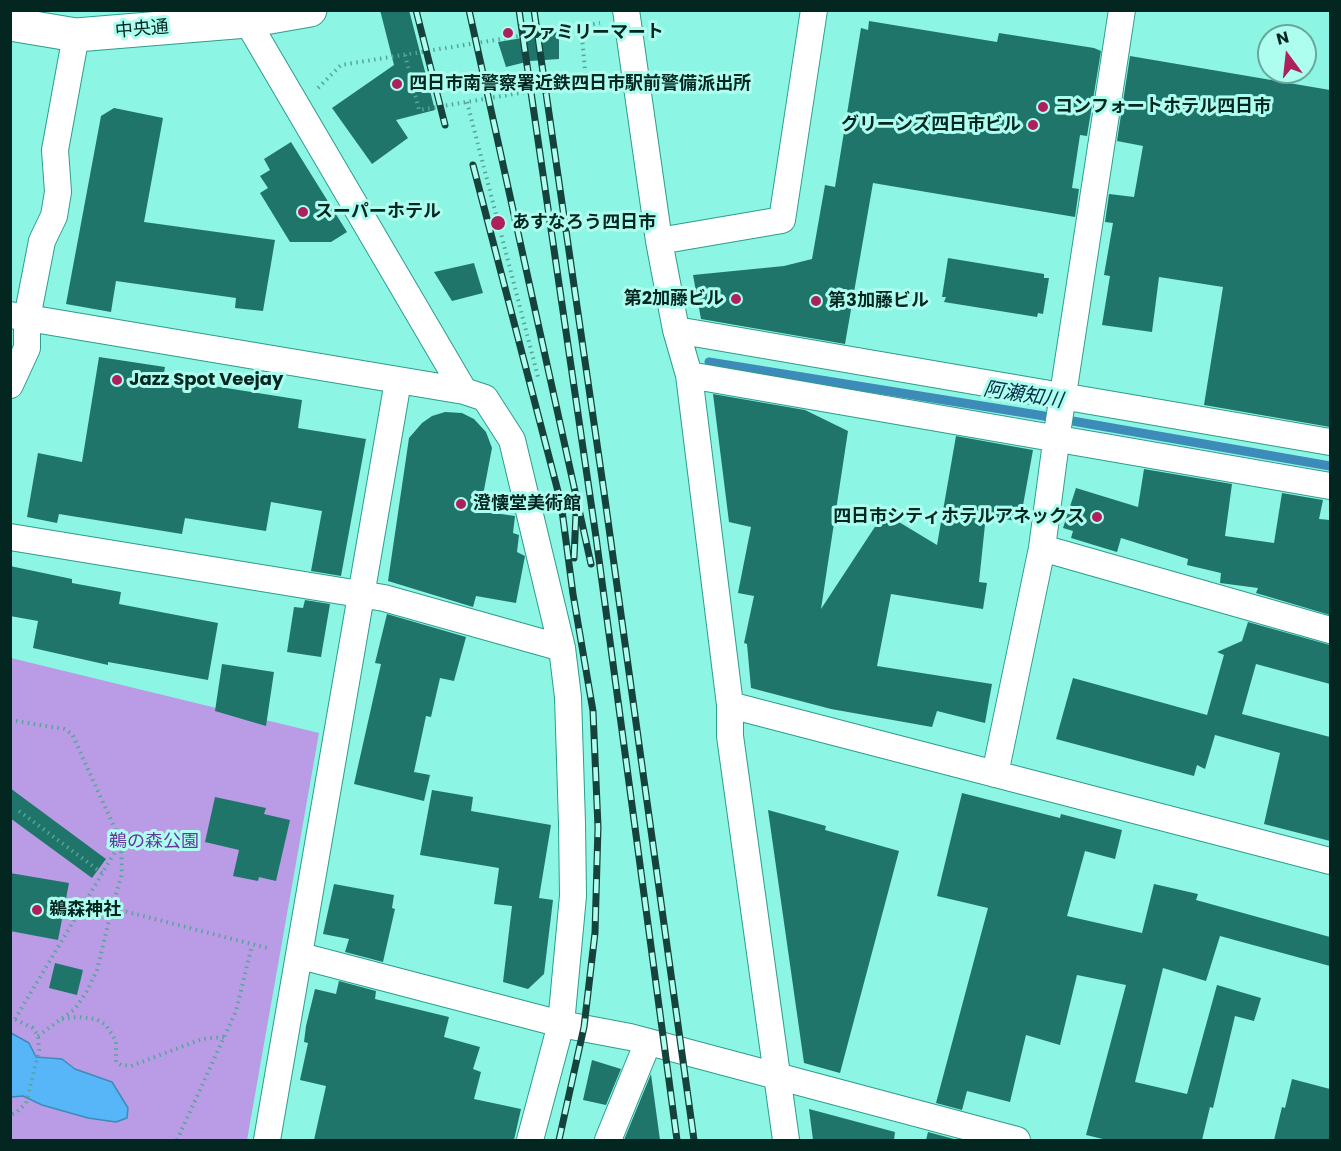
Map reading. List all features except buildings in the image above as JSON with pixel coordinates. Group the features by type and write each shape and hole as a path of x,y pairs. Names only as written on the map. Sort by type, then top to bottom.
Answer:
{"street":[{"name":"中央通","path":"10,24 247,21 310,10"},
{"path":"659,241 782,220 814,10"},
{"path":"995,774 1042,548 1059,417 1122,10"},
{"path":"627,14 659,241 676,330 689,375 730,705 730,736 786,1140"},
{"path":"247,21 464,391"},
{"path":"10,385 27,348 19,317 42,241 54,216 58,192 55,150 77,23"},
{"path":"19,317 464,391 484,398 512,440 562,648 568,697 573,896 561,1024 530,1140"},
{"path":"676,330 1059,417 1330,486"},
{"path":"689,375 1059,417 1330,442"},
{"path":"267,1140 301,956 398,381"},
{"path":"10,537 384,598 562,648"},
{"path":"1042,548 1330,630"},
{"path":"730,705 1330,861"},
{"path":"301,956 561,1024 648,1042 1017,1140"},
{"path":"608,1140 648,1042"}],"path":[{"path":"294,103 310,95 340,65 581,26 627,14"},
{"path":"405,55 419,110 586,82 581,26"},
{"path":"467,102 538,377"},
{"path":"10,720 64,729 72,734 121,842 122,874 97,970 75,1009 38,1036"},
{"path":"19,811 102,873"},
{"path":"11,1115 26,1103 39,1050 38,1036 33,1028 13,1018 121,842"},
{"path":"112,908 301,956"},
{"path":"177,1140 236,1011 252,945"},
{"path":"62,1019 78,1017 96,1019 106,1024 116,1041 116,1062 121,1065 131,1066 202,1039 224,1037"}],"green space":[{"name":"鵜の森公園","path":"11,658 319,733 247,1140 11,1140"}],"water":[{"path":"11,1033 29,1043 36,1057 62,1059 75,1069 112,1082 128,1108 127,1118 116,1122 88,1118 42,1105 23,1096 11,1097"}],"waterway":[{"name":"阿瀬知川","path":"709,362 1038,415 1330,466"}],"railway":[{"path":"416,10 445,125"},
{"path":"469,10 591,564"},
{"path":"519,10 596,537 677,1140"},
{"path":"534,10 694,1140"},
{"path":"473,165 561,503 573,594 593,711 598,827 595,933 584,1027 559,1140"},
{"path":"574,558 576,513"}],"place":[{"name":"ファミリーマート","path":"508,33"},
{"name":"四日市南警察署近鉄四日市駅前警備派出所","path":"397,84"},
{"name":"コンフォートホテル四日市","path":"1043,107"},
{"name":"グリーンズ四日市ビル","path":"1033,125"},
{"name":"スーパーホテル","path":"303,212"},
{"name":"あすなろう四日市","path":"498,223"},
{"name":"第2加藤ビル","path":"736,299"},
{"name":"第3加藤ビル","path":"816,301"},
{"name":"Jazz Spot Veejay","path":"117,380"},
{"name":"澄懐堂美術館","path":"461,504"},
{"name":"四日市シティホテルアネックス","path":"1097,517"},
{"name":"鵜森神社","path":"37,910"}]}
